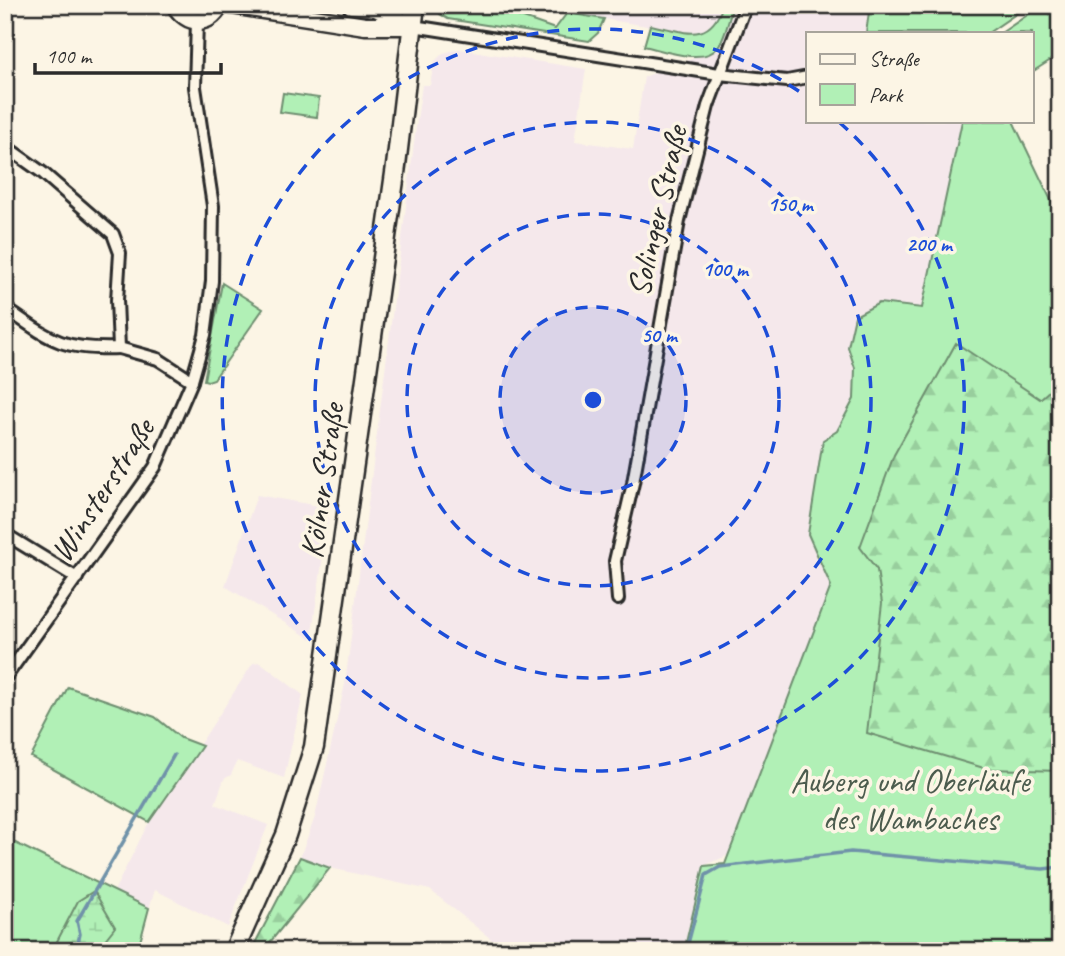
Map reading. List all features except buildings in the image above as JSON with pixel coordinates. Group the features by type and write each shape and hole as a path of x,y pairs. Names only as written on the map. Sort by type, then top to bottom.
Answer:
{"main road":[{"name":"Kölner Straße","path":"234,951 289,826 314,747 394,179 415,5"}],"street":[{"path":"175,5 182,16 197,22 212,17 220,5"},
{"path":"230,5 365,26 413,26 719,74 787,81 806,77"},
{"path":"351,5 376,8 413,26"},
{"name":"Solinger Straße","path":"618,599 615,561 633,483 668,269 708,106 746,5"},
{"name":"Winsterstraße","path":"5,678 155,467 192,381 205,335 212,281 213,206 195,95 197,22"},
{"path":"5,146 44,173 113,234 120,254 117,300 119,348"},
{"path":"5,308 65,346 85,349 119,348 158,359 192,381"},
{"path":"5,534 77,578"}],"shaded area":[{"path":"574,5 870,5 866,32 806,32 806,122 962,122 922,308 879,303 848,347 855,368 854,399 837,431 808,534 832,586 729,855 705,865 683,951 506,951 430,890 330,868 300,857 315,817 345,684 422,85 430,85 434,62 443,53 459,49 586,69 575,141 633,149 644,77 694,58 702,35 567,13"},
{"path":"257,495 330,508 311,639 225,586"},
{"path":"260,662 303,695 284,778 237,761 231,775 224,779 215,804 268,825 228,927 155,890 149,908 114,891 149,822 253,663"}],"green space":[{"path":"435,5 486,5 555,29 567,13 604,19 598,33 589,41 448,19 440,14"},
{"path":"723,5 733,5 723,38 712,53 683,55 644,46 650,25 684,32 703,31 717,18"},
{"path":"870,5 1029,5 989,32 866,32"},
{"path":"1042,5 1060,5 1060,54 1034,71 1034,32 1002,32"},
{"path":"283,93 319,98 317,117 280,112"},
{"name":"Auberg und Oberläufe des Wambaches","path":"962,122 1013,122 1060,219 1060,951 684,951 704,866 725,864 831,586 808,534 823,440 837,431 854,399 855,368 848,347 855,316 879,303 922,308"},
{"path":"222,283 263,309 214,379 208,381 204,380"},
{"path":"956,343 1040,399 1060,381 1060,771 987,769 867,733 882,603 877,570 860,547 894,455"},
{"path":"68,687 155,717 181,738 202,746 149,822 31,757"},
{"path":"5,838 149,908 140,942 114,951 5,951"},
{"path":"300,857 330,868 263,951 251,951"},
{"path":"94,891 115,927 96,951 52,951 78,901"}],"waterway":[{"path":"76,951 80,934 77,921 174,755"},
{"path":"686,951 706,875 720,867 851,852 1043,869 1060,867"}]}
